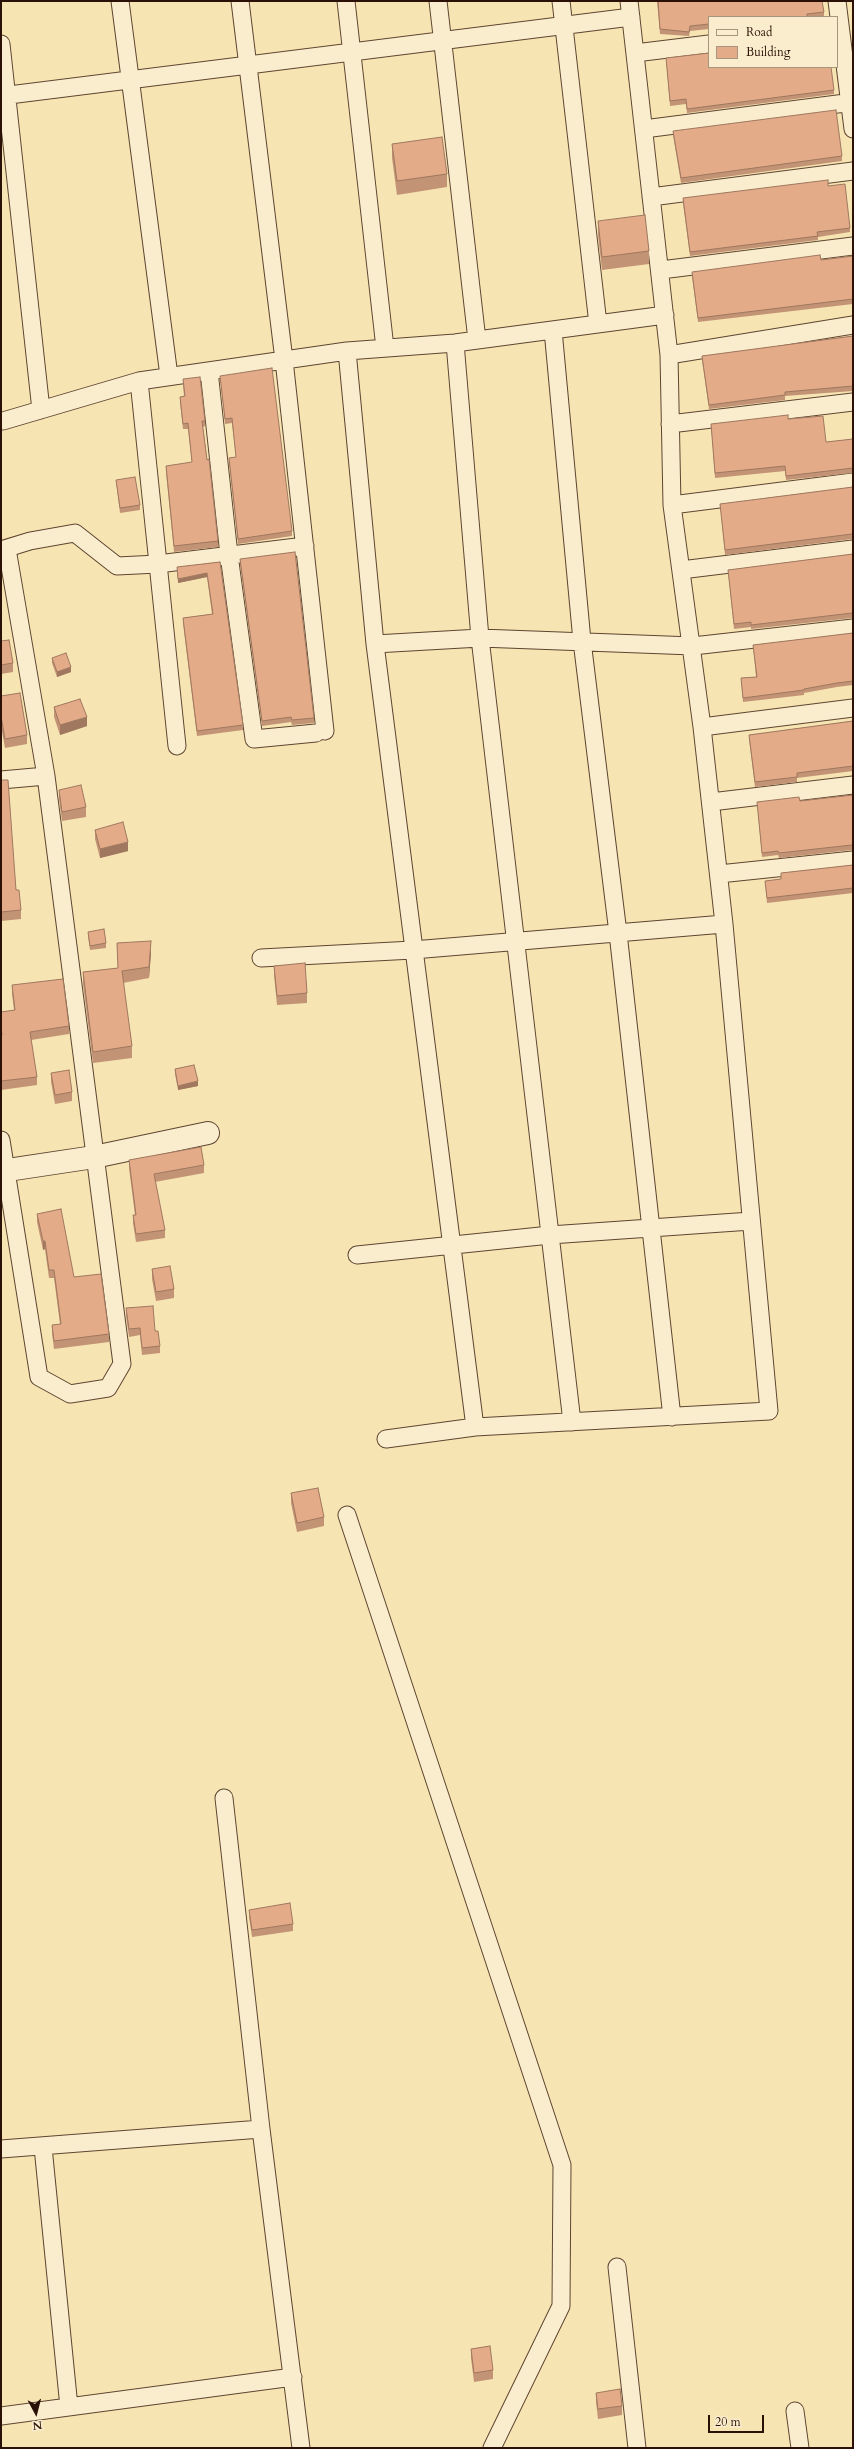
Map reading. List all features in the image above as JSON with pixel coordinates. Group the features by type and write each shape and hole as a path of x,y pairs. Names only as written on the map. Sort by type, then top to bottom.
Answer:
{"street":[{"path":"120,1 169,376"},
{"path":"209,371 229,555 254,739 320,732 305,546 240,1"},
{"path":"346,1 385,348"},
{"path":"438,1 477,340"},
{"path":"561,1 598,324"},
{"path":"837,1 844,27 853,129"},
{"path":"4,96 564,26 630,9 651,197 661,270 669,355 672,505 692,646 719,874 769,1411 475,1427 386,1439"},
{"path":"1,44 4,96 41,410"},
{"path":"635,53 708,44"},
{"path":"644,129 851,102"},
{"path":"651,197 853,171"},
{"path":"661,270 853,246"},
{"path":"3,421 138,381 169,376 347,351 455,343 665,315"},
{"path":"669,355 853,325"},
{"path":"553,330 582,641 618,933 672,1416"},
{"path":"455,343 480,638 572,1422"},
{"path":"347,351 375,644 475,1427"},
{"path":"138,381 177,746"},
{"path":"670,424 853,402"},
{"path":"672,505 853,482"},
{"path":"1,1140 3,1170 39,1377 70,1394 108,1388 122,1364 94,1157 46,776 4,550 30,541 75,533 117,566 158,564 305,546"},
{"path":"681,570 853,549"},
{"path":"375,644 480,638 692,646 853,628"},
{"path":"702,728 853,708"},
{"path":"1,780 46,776"},
{"path":"711,802 853,785"},
{"path":"719,874 853,860"},
{"path":"261,958 413,950 516,940 724,924"},
{"path":"3,1170 94,1157 208,1134"},
{"path":"357,1255 550,1235 751,1221"},
{"path":"347,1515 562,2165 561,2306 492,2448"},
{"path":"224,1798 261,2129 301,2448"},
{"path":"1,2149 43,2147 261,2129"},
{"path":"43,2147 69,2407"},
{"path":"617,2267 637,2448"},
{"path":"1,2416 293,2377"},
{"path":"796,2411 800,2448"}],"building":[{"path":"658,1 822,1 824,12 807,14 807,16 708,16 708,24 690,26 689,32 660,29"},
{"path":"708,53 708,68 831,68 834,90 687,109 686,99 670,101 666,58"},
{"path":"836,110 842,156 681,178 673,131"},
{"path":"442,137 447,174 397,181 392,144"},
{"path":"828,180 828,186 845,184 850,228 817,232 818,236 690,252 683,198"},
{"path":"645,215 649,251 602,257 598,221"},
{"path":"820,255 821,260 853,256 853,299 698,318 692,272"},
{"path":"853,336 853,386 785,392 785,395 709,405 702,356"},
{"path":"272,368 292,531 238,539 229,458 236,457 232,418 225,419 220,376"},
{"path":"200,377 205,421 202,421 207,460 209,459 218,541 174,546 166,466 192,462 188,423 183,424 180,397 185,396 183,379"},
{"path":"788,415 788,419 823,416 826,442 853,439 853,468 786,476 785,466 715,473 711,424"},
{"path":"135,477 140,505 120,508 116,480"},
{"path":"853,487 853,535 725,550 720,504"},
{"path":"295,552 314,718 292,720 291,717 262,721 240,559"},
{"path":"853,554 853,614 751,625 751,622 734,624 728,570"},
{"path":"220,562 243,725 197,731 183,618 213,614 207,573 178,579 177,567"},
{"path":"853,633 853,681 804,690 743,698 741,678 757,677 753,645"},
{"path":"9,640 13,663 1,665 1,641"},
{"path":"66,653 71,667 57,672 52,658"},
{"path":"20,693 27,735 5,739 1,716 1,696"},
{"path":"80,699 87,717 60,725 54,707"},
{"path":"853,721 853,766 797,773 797,777 755,782 749,735"},
{"path":"1,780 8,780 16,890 19,890 21,910 1,912"},
{"path":"81,785 86,807 62,812 59,790"},
{"path":"853,795 853,846 779,853 778,851 762,853 757,802 799,797 800,801"},
{"path":"123,822 128,842 100,849 95,830"},
{"path":"853,865 853,888 767,898 765,881 781,879 781,873"},
{"path":"104,929 106,943 90,946 88,932"},
{"path":"151,941 149,967 122,971 132,1046 93,1052 83,972 118,968 117,943"},
{"path":"305,963 307,993 277,996 274,966"},
{"path":"63,979 69,1026 30,1032 37,1077 1,1081 1,1012 15,1010 12,985"},
{"path":"194,1065 198,1081 178,1086 175,1069"},
{"path":"69,1070 72,1092 55,1095 51,1073"},
{"path":"201,1147 204,1165 154,1174 165,1230 136,1234 133,1215 136,1215 129,1160"},
{"path":"61,1209 74,1277 101,1274 109,1334 54,1341 52,1325 61,1324 54,1270 49,1270 45,1241 43,1241 37,1214"},
{"path":"170,1266 174,1289 156,1292 152,1269"},
{"path":"153,1306 155,1331 158,1331 160,1346 142,1348 140,1328 129,1329 126,1308"},
{"path":"318,1488 324,1517 297,1523 291,1493"},
{"path":"290,1903 293,1924 252,1930 249,1910"},
{"path":"490,2346 493,2370 474,2373 471,2349"},
{"path":"620,2389 622,2406 598,2409 596,2393"}]}
